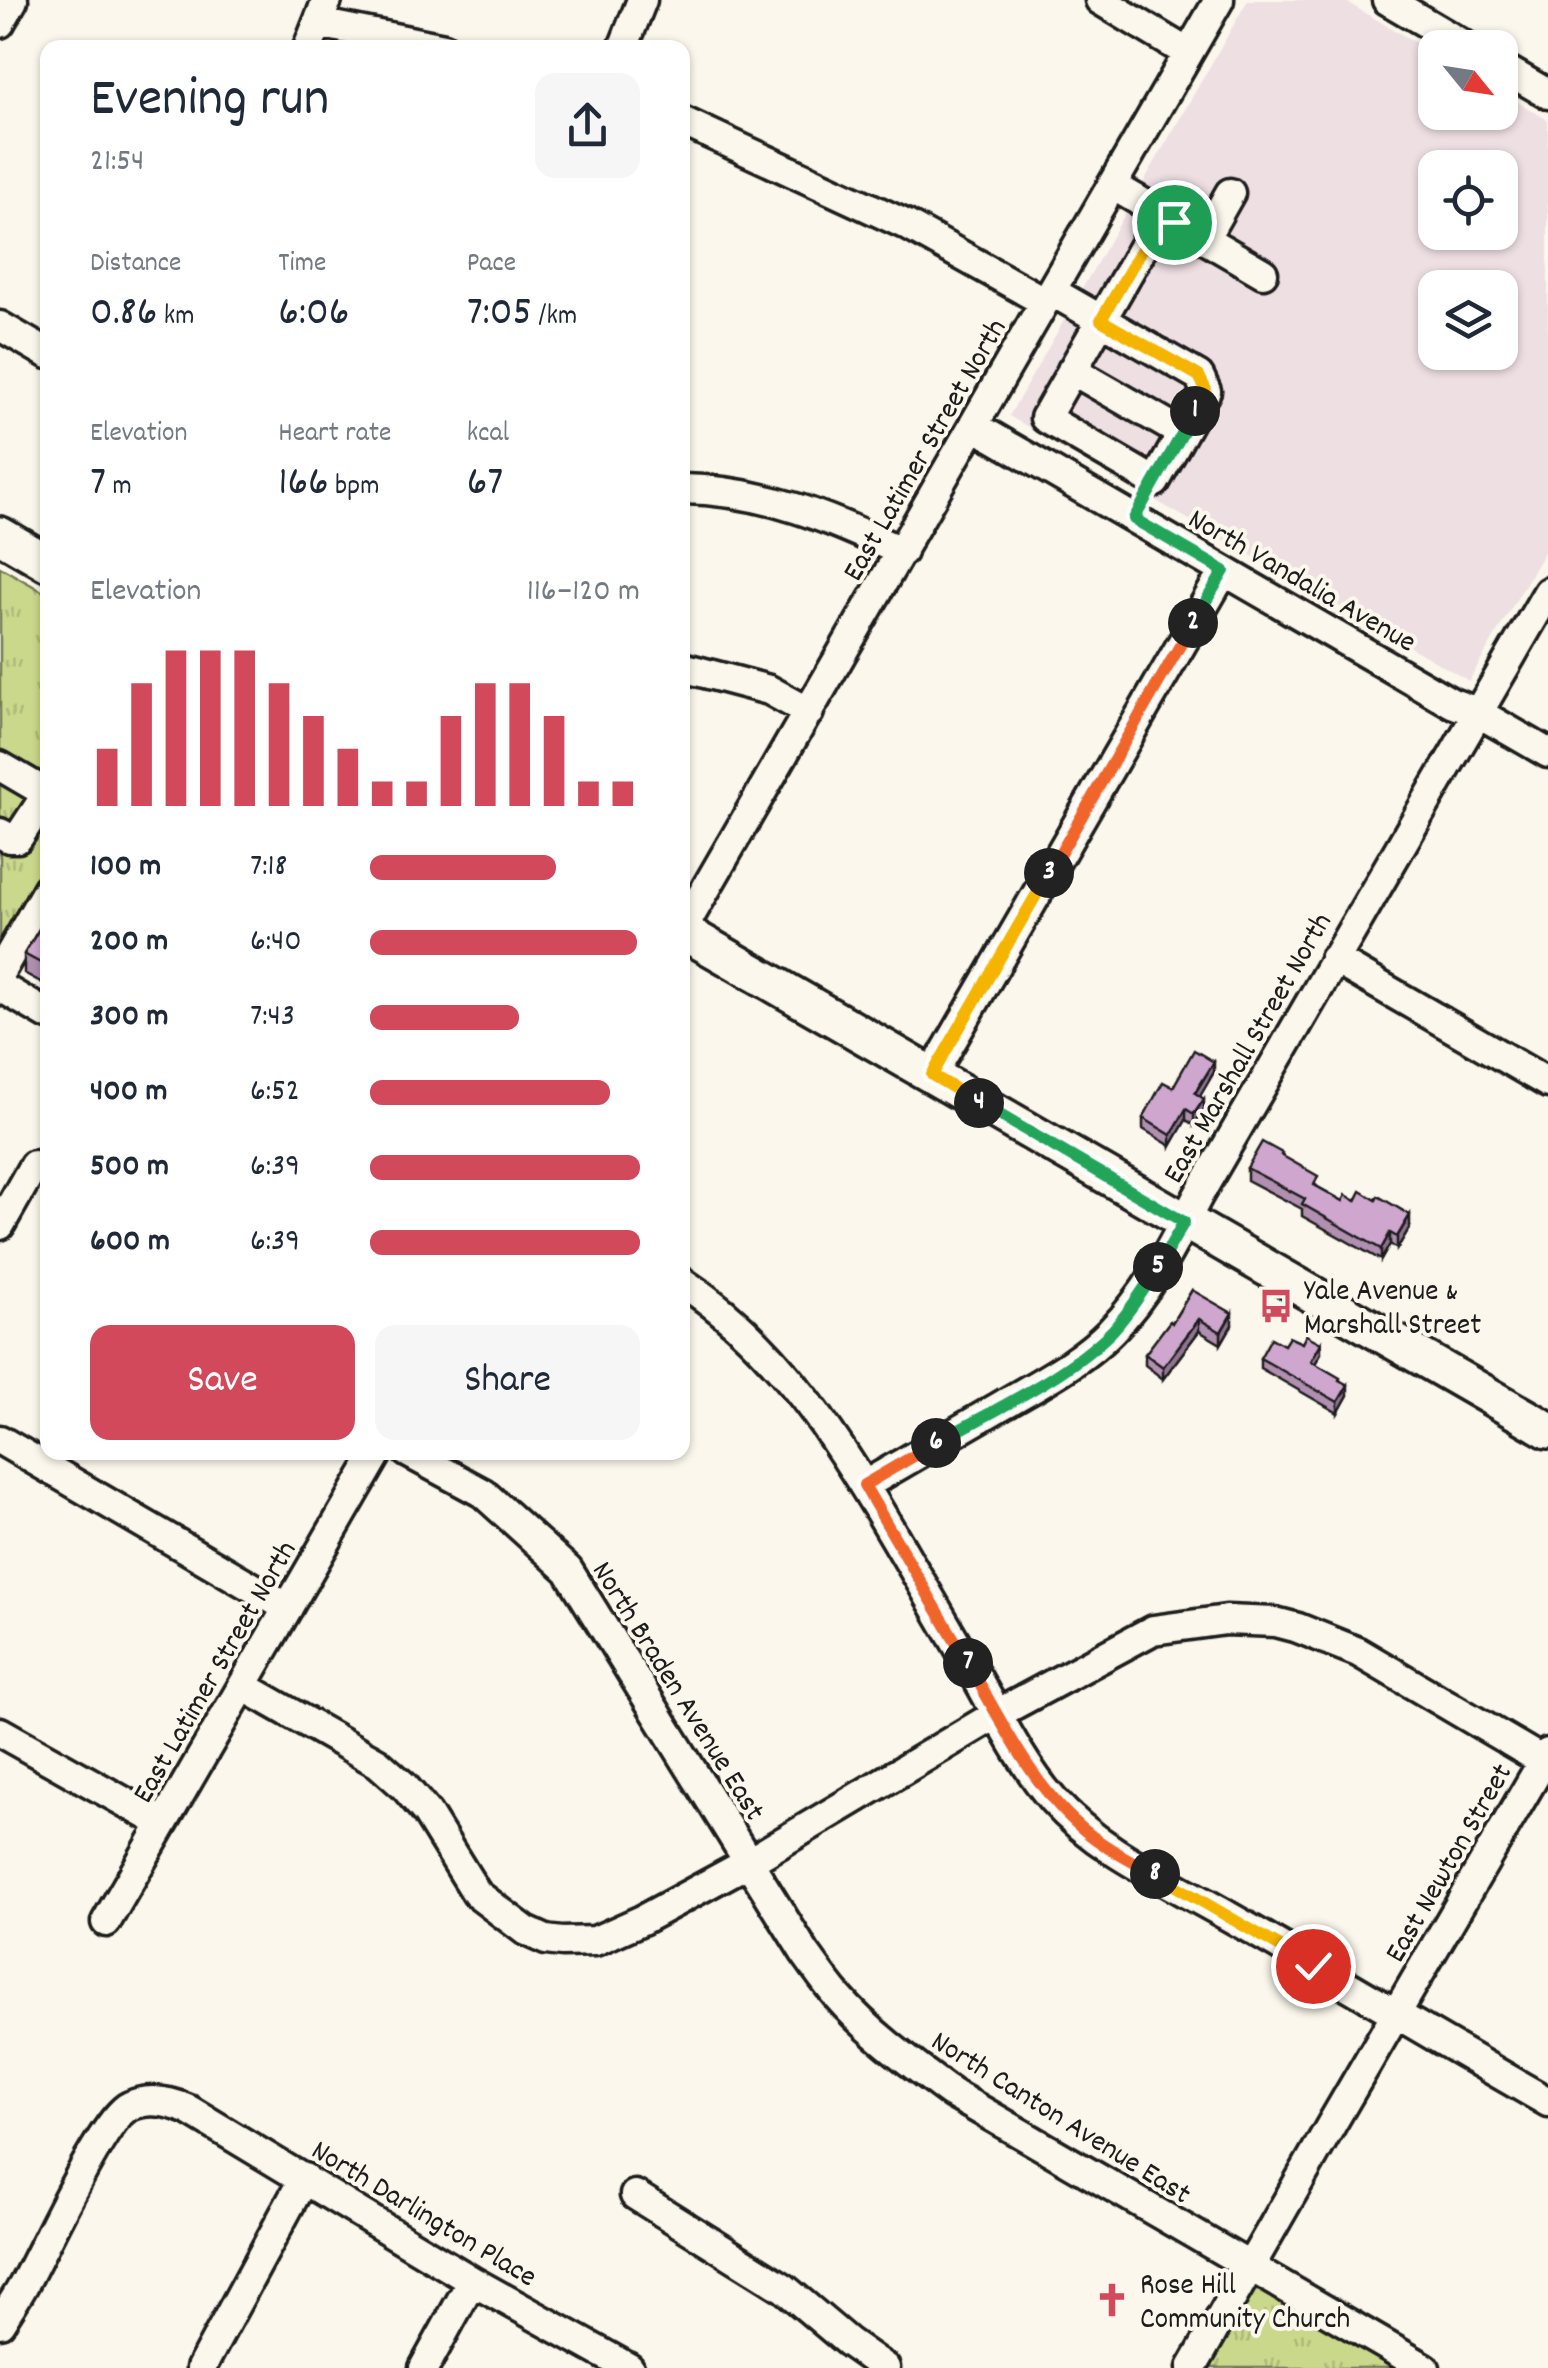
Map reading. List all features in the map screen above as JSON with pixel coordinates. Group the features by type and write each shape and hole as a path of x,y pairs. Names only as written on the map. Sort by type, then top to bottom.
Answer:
{"main road":[{"path":"0,535 40,558"},
{"path":"690,935 1548,1430"}],"street":[{"path":"0,23 13,0"},
{"path":"627,40 642,0"},
{"path":"1100,0 1188,53"},
{"name":"East Latimer Street North","path":"690,916 1218,0"},
{"path":"1387,0 1438,30"},
{"path":"318,23 404,40"},
{"path":"1518,76 1548,94"},
{"path":"690,125 1101,320 1199,376 1206,390 1134,519"},
{"path":"1112,185 1263,274"},
{"path":"1204,239 1230,193"},
{"path":"1155,482 1045,418 1162,214"},
{"path":"0,326 40,349"},
{"path":"1072,370 1188,423"},
{"name":"North Vandalia Avenue","path":"974,426 1452,704 1478,712 1548,753"},
{"path":"690,490 750,495 798,507 902,552"},
{"path":"932,1075 1224,571"},
{"name":"East Marshall Street North","path":"864,1485 1050,1378 1114,1329 1144,1289 1184,1222 1548,592"},
{"path":"690,669 769,690 809,712"},
{"path":"0,766 40,789"},
{"path":"0,833 18,838 40,803"},
{"path":"0,972 40,902"},
{"path":"1334,960 1548,1083"},
{"path":"0,982 4,989 40,1010"},
{"path":"0,1225 40,1170"},
{"path":"690,1288 758,1342 829,1430 1018,1750 1052,1798 1090,1836 1548,2102"},
{"path":"0,1440 288,1608"},
{"name":"East Latimer Street North","path":"106,1922 373,1460"},
{"name":"North Braden Avenue East","path":"421,1460 483,1493 568,1570 750,1862"},
{"path":"244,1686 378,1763 404,1786 427,1812 477,1894 488,1904 546,1940 576,1943 610,1936 750,1862 998,1714 1153,1630 1226,1620 1274,1622 1298,1628 1358,1652 1546,1759"},
{"path":"0,1732 162,1823"},
{"name":"East Newton Street","path":"1192,2368 1546,1759"},
{"name":"North Canton Avenue East","path":"750,1862 805,1953 840,1999 911,2063 951,2093 1417,2366"},
{"name":"North Darlington Place","path":"0,2324 118,2114 130,2106 161,2100 189,2110 472,2281 628,2368"},
{"path":"200,2368 304,2178"},
{"path":"635,2194 784,2288 885,2368"},
{"path":"424,2368 472,2281"}],"shaded area":[{"path":"1248,0 1343,0 1418,44 1418,130 1518,130 1518,102 1548,120 1548,545 1469,681 1009,416"}],"green space":[{"path":"0,567 40,590 40,883 0,950"},
{"path":"1254,2290 1266,2291 1400,2368 1206,2368 1245,2298"}],"building":[{"path":"40,927 40,963 24,954"},
{"path":"1194,1050 1214,1062 1195,1093 1204,1099 1194,1114 1186,1109 1171,1135 1143,1118 1163,1082 1173,1087"},
{"path":"1262,1142 1318,1176 1314,1185 1343,1201 1346,1195 1356,1201 1361,1191 1410,1215 1397,1237 1390,1233 1381,1249 1302,1204 1305,1199 1247,1168"},
{"path":"1192,1290 1232,1313 1221,1332 1199,1319 1163,1367 1145,1354 1172,1323"},
{"path":"1306,1335 1321,1343 1311,1361 1348,1385 1338,1402 1260,1358 1271,1338 1284,1345 1289,1337 1302,1343"}],"place":[{"name":"Yale Avenue & Marshall Street","path":"1276,1306"},
{"name":"Rose Hill Community Church","path":"1112,2300"}],"route":[{"path":"1174,222 1162,214 1101,320 1199,376 1206,390 1134,519 1224,571 932,1075 1184,1222 1144,1289 1114,1329 1088,1352 864,1485 1018,1750 1074,1822 1126,1859 1313,1966"}]}
